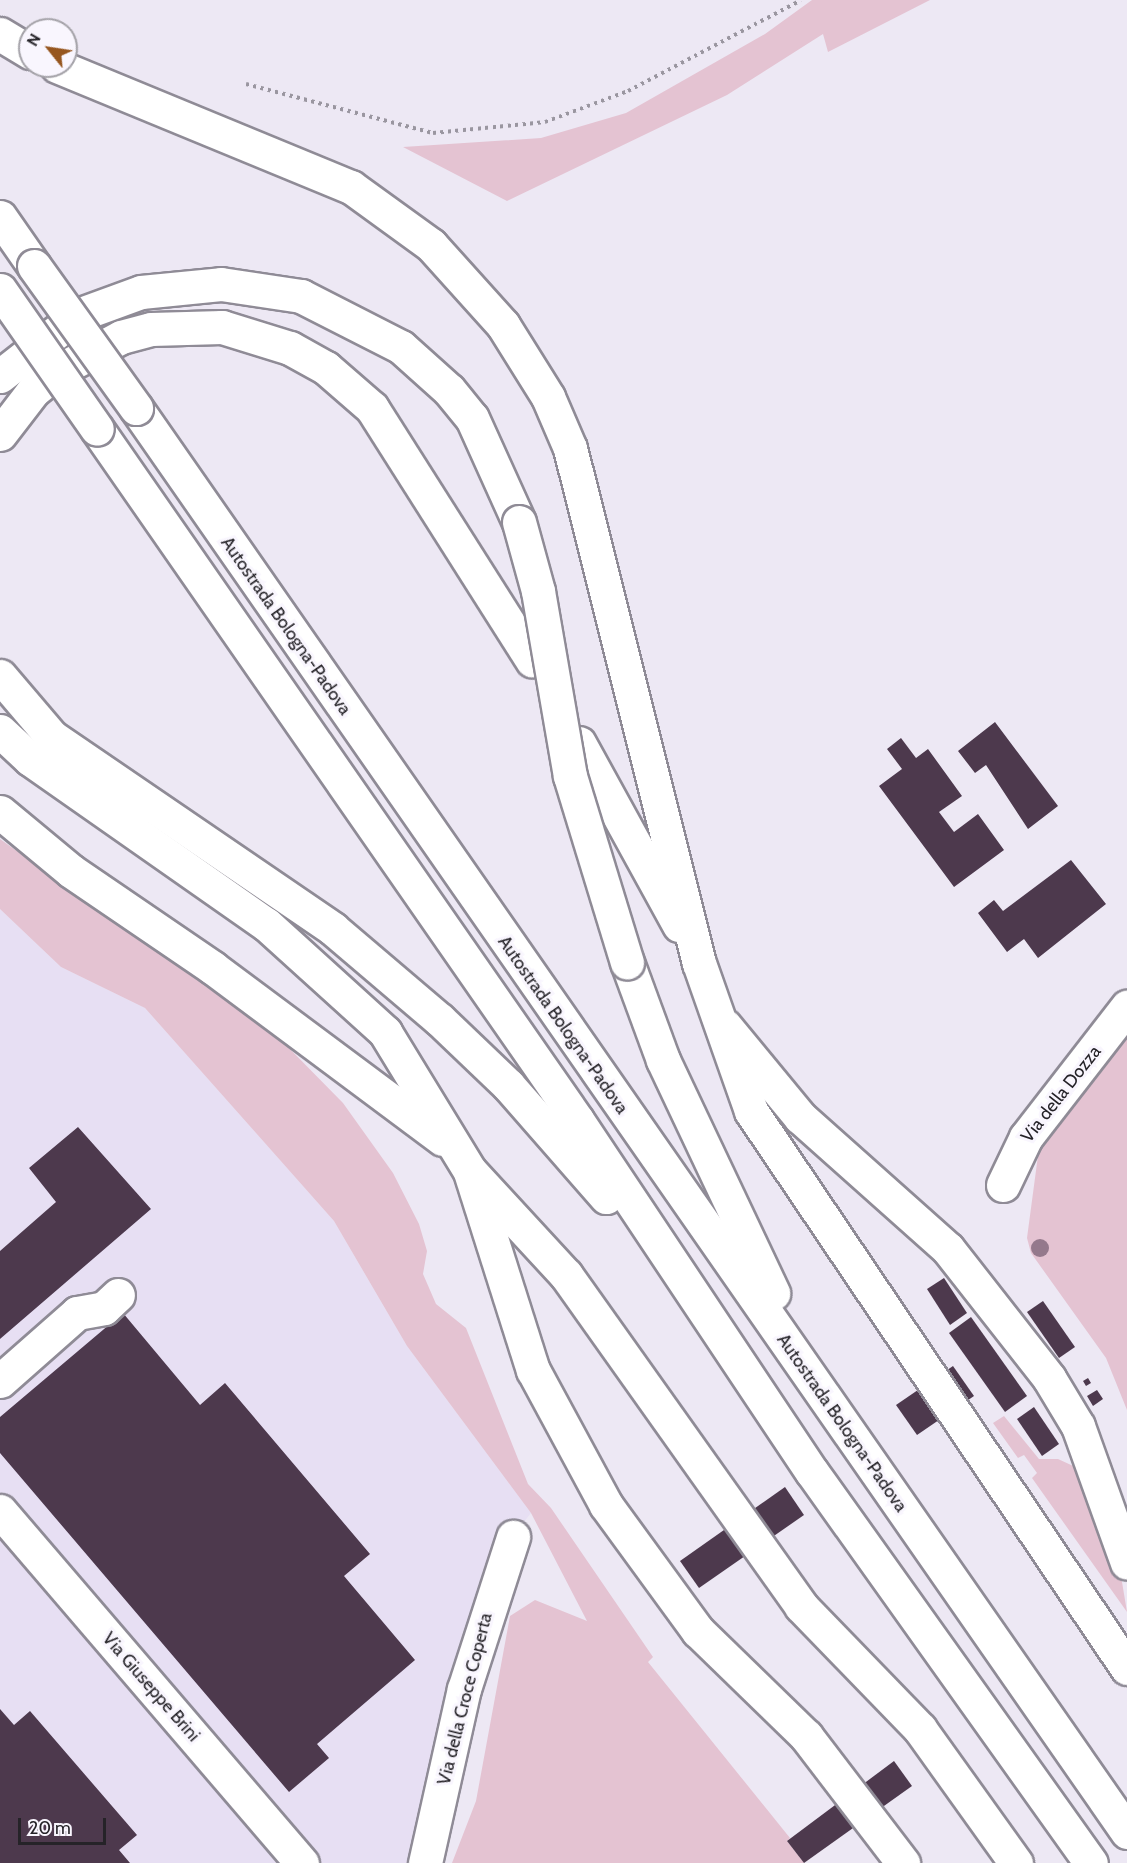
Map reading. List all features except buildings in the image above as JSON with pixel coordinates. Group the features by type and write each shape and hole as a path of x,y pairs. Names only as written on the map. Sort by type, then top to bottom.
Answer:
{"main road":[{"path":"0,34 18,45"},
{"path":"78,75 351,187 431,245 503,325 548,397 570,448 699,963 751,1111 1127,1668"},
{"name":"Autostrada Bologna-Padova","path":"0,217 136,408 1127,1832"},
{"path":"0,376 78,315 141,292 221,284 301,296 391,340 449,390 482,438 519,522 540,601 570,776 627,962 716,1178 846,1426"},
{"path":"0,290 577,1120 812,1472"},
{"path":"0,434 33,391 59,370 121,337 151,329 222,327 290,348 326,368 372,408 532,660"},
{"path":"0,675 52,737 333,929 508,1085 603,1192 812,1472 1091,1863"},
{"path":"0,731 30,759 266,924 337,983 406,1062 463,1162 533,1370 606,1505 698,1631 806,1736 903,1863"},
{"path":"579,743 699,963"},
{"path":"0,812 71,871 375,1086 463,1162 566,1275 801,1606 920,1729 1016,1863"},
{"path":"712,1002 744,1053 777,1091 948,1249 1049,1378 1078,1426 1127,1563"},
{"name":"Via della Dozza","path":"1003,1185 1026,1137 1127,1007"},
{"path":"0,1381 78,1313 104,1308 118,1295"},
{"name":"Via Giuseppe Brini","path":"0,1511 302,1863"},
{"name":"Via della Croce Coperta","path":"425,1863 464,1689 513,1537"}],"path":[{"path":"246,84 433,133 545,122 628,91 801,0"}],"shaded area":[{"path":"812,0 930,0 828,52 823,34 727,95 507,201 403,147 541,138 626,113 765,34"},
{"path":"0,839 283,1042 343,1103 393,1173 419,1224 427,1251 423,1274 436,1304 466,1328 528,1484 551,1508 653,1657 648,1662 790,1838 787,1841 804,1863 452,1863 476,1801 510,1616 535,1600 587,1621 531,1513 407,1346 334,1221 145,1008 61,967 0,909"},
{"path":"0,909 61,967 145,1008 334,1221 407,1346 531,1513 512,1537 425,1863 0,1863"},
{"path":"1127,1031 1127,1410 1106,1358 1031,1253 1027,1238 1039,1148"},
{"path":"1004,1416 1039,1459 1058,1459 1082,1470 1121,1576 1127,1612 1032,1478 1037,1473 1024,1455 1018,1458 993,1423"}]}
